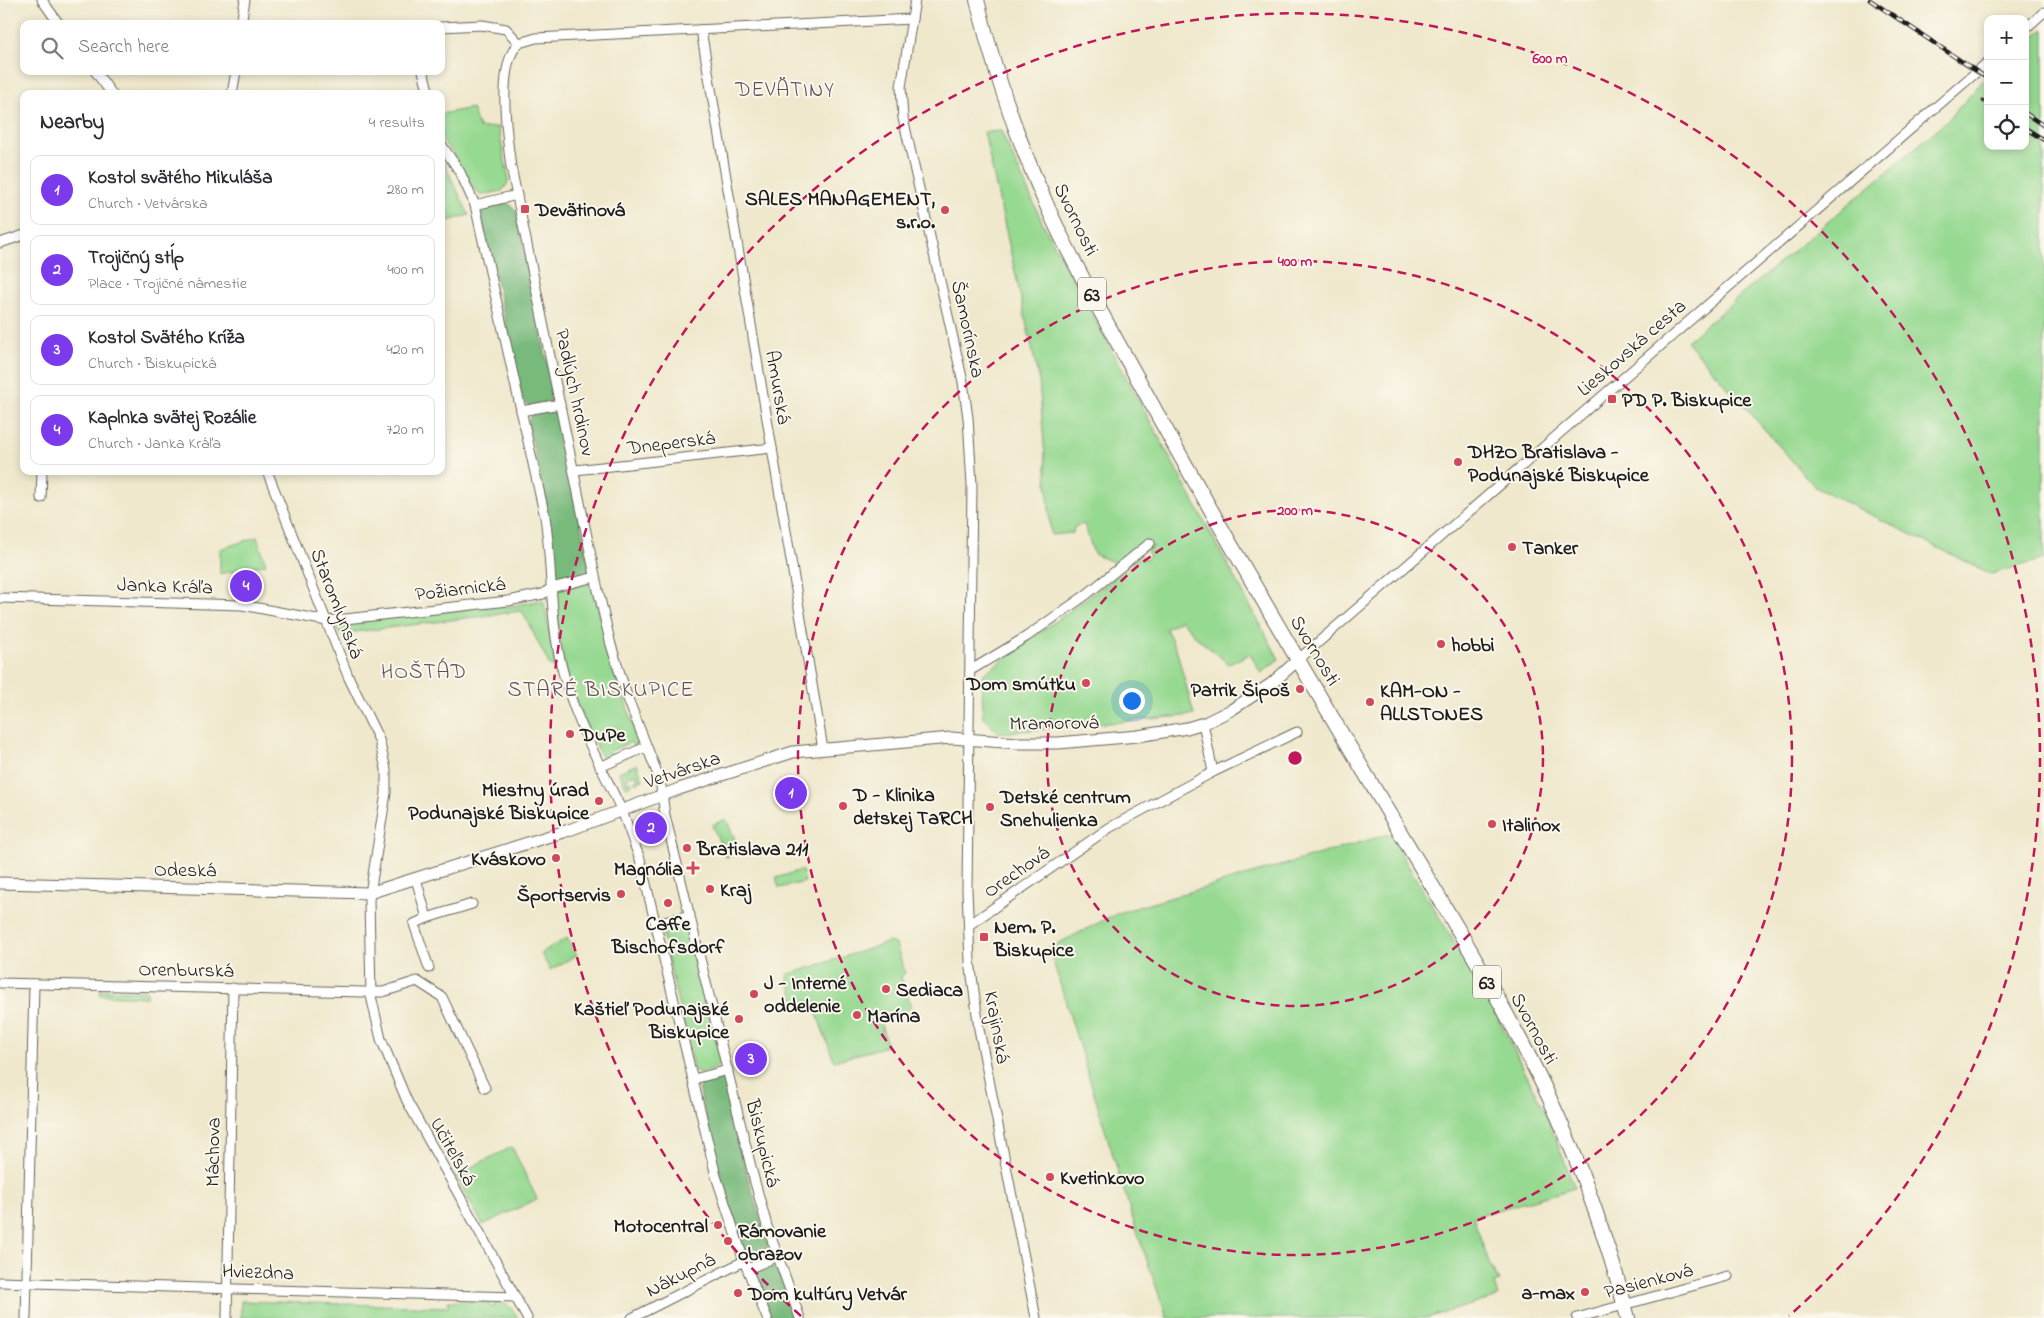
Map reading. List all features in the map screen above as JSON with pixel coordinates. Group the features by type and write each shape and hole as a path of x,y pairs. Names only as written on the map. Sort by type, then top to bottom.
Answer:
{"main road":[{"name":"Svornosti","path":"977,0 1000,85 1027,159 1054,220 1107,323 1228,544 1299,659 1465,941 1547,1094 1592,1200 1626,1311"}],"street":[{"path":"42,0 56,20"},
{"path":"242,20 245,0"},
{"name":"Šamorínska","path":"915,0 901,93 903,118 961,373 968,418 972,485 969,738"},
{"path":"2029,25 2044,12"},
{"path":"445,27 482,25 506,29 520,43 536,38 912,20"},
{"name":"Amurská","path":"701,30 823,749"},
{"name":"Padlých hrdinov","path":"520,43 513,49 507,63 508,143 517,195 575,470 595,577 611,645 646,747 660,780 663,795"},
{"name":"Lieskovská cesta","path":"1299,659 1984,65"},
{"path":"98,75 109,90"},
{"path":"233,90 235,75"},
{"path":"424,75 427,90"},
{"path":"445,150 460,172 475,205 546,517 551,556 553,628 562,672 574,708 621,810 640,859 716,1176 746,1265 768,1318"},
{"path":"475,205 517,195"},
{"path":"0,243 20,236"},
{"path":"521,411 560,404"},
{"name":"Dneperská","path":"575,470 772,448"},
{"path":"41,498 42,475"},
{"name":"Staromlynská","path":"268,475 348,676 378,740 386,769 386,793 369,893"},
{"path":"971,670 1026,637 1086,595 1150,543"},
{"name":"Požiarnická","path":"327,621 508,601 543,594 551,588 595,577"},
{"name":"Janka Kráľa","path":"0,598 242,605 327,621"},
{"name":"Mramorová","path":"969,738 1018,743 1058,743 1154,734 1203,723 1231,710 1266,687 1299,659"},
{"path":"1203,723 1213,772"},
{"name":"Orechová","path":"969,926 1109,828 1213,772 1297,732"},
{"name":"Vetvárska","path":"369,893 569,830 663,795 784,754 922,739 969,738"},
{"name":"Krajinská","path":"969,738 970,961 979,1028 1036,1318"},
{"path":"600,767 646,747"},
{"name":"Biskupická","path":"663,795 663,807 753,1175 778,1256 800,1318"},
{"path":"416,879 427,918"},
{"name":"Odeská","path":"0,883 369,893"},
{"name":"Učiteľská","path":"369,893 371,992 376,1024 395,1077 432,1148 527,1318"},
{"path":"429,968 414,924 472,904"},
{"path":"657,924 690,915"},
{"path":"371,992 383,992 417,981 440,994 485,1088"},
{"name":"Orenburská","path":"0,983 371,992"},
{"path":"26,1318 34,984"},
{"name":"Máchova","path":"227,1318 233,988"},
{"path":"694,1079 728,1070"},
{"name":"Nákupná","path":"632,1318 746,1265 778,1256"},
{"name":"Pasienková","path":"1577,1318 1626,1311 1728,1276"},
{"name":"Hviezdna","path":"0,1282 515,1297"}],"green space":[{"path":"2044,29 2044,559 1991,574 1815,487 1687,341 1947,121 1984,79 1984,150 2029,150 2029,41"},
{"path":"472,108 479,128 498,127 508,175 508,183 502,191 481,195 472,187 453,153 445,144 445,113"},
{"path":"1001,131 1042,222 1279,659 1261,673 1250,654 1229,664 1197,638 1181,620 1166,629 1176,648 1194,715 999,733 983,718 982,675 1135,563 1134,561 1142,556 1145,560 1150,556 1147,551 1154,546 1113,562 1094,554 1084,524 1074,527 1073,533 1051,535 1039,380 984,132"},
{"path":"445,165 469,215 445,222"},
{"path":"506,204 511,205 516,210 554,396 551,401 529,407 523,400 481,215 485,209"},
{"path":"554,411 558,416 590,570 587,574 562,581 555,574 551,527 528,421 531,416"},
{"path":"257,537 266,564 220,574 220,549"},
{"path":"590,585 594,588 609,655 639,741 634,748 631,742 610,751 612,757 602,758 576,702 562,655 555,596 557,592 565,588"},
{"path":"542,600 556,667 550,666 522,611 340,634 338,628 346,623 481,607 507,607"},
{"path":"637,764 643,780 637,783 634,781 638,779 636,774 627,777 628,783 632,781 631,785 626,787 619,772"},
{"path":"726,819 740,851 726,857 712,825"},
{"path":"1389,834 1488,998 1545,1112 1575,1188 1473,1217 1490,1265 1499,1281 1494,1283 1498,1297 1426,1318 1167,1318 1133,1220 1049,948 1118,913"},
{"path":"802,870 805,882 779,888 776,878"},
{"path":"689,926 721,1062 706,1072 695,1071 693,1067 662,933"},
{"path":"567,938 577,955 550,970 541,953"},
{"path":"890,942 896,945 905,973 901,976 911,1007 906,1012 880,1020 887,1046 834,1061 812,1001 796,1005 787,975"},
{"path":"100,990 147,991 147,997 100,995"},
{"path":"717,1078 726,1081 742,1155 768,1246 765,1254 757,1259 746,1254 718,1172 699,1088 703,1081"},
{"path":"512,1147 537,1199 483,1225 455,1175"},
{"path":"768,1266 777,1270 796,1318 772,1318 755,1277 757,1271"},
{"path":"241,1301 448,1307 448,1301 490,1302 490,1307 494,1307 495,1303 509,1306 518,1318 241,1318"}],"railway":[{"path":"1870,0 1984,76"},
{"path":"2029,116 2044,126"},
{"path":"2029,131 2044,140"}],"place":[{"name":"Devätinová","path":"525,209"},
{"name":"SALES MANAGEMENT, s.r.o.","path":"945,210"},
{"name":"PD P. Biskupice","path":"1612,399"},
{"name":"DHZO Bratislava - Podunajské Biskupice","path":"1458,462"},
{"name":"Tanker","path":"1512,547"},
{"name":"Kaplnka svätej Rozálie","path":"246,586"},
{"name":"hobbi","path":"1441,644"},
{"name":"Dom smútku","path":"1086,683"},
{"name":"Patrik Šipoš","path":"1300,689"},
{"name":"KAM-ON - ALLSTONES","path":"1370,702"},
{"name":"DuPe","path":"570,734"},
{"name":"Kostol svätého Mikuláša","path":"791,793"},
{"name":"Miestny úrad Podunajské Biskupice","path":"599,801"},
{"name":"D - Klinika detskej TaRCH","path":"843,806"},
{"name":"Detské centrum Snehulienka","path":"990,807"},
{"name":"Italinox","path":"1492,824"},
{"name":"Trojičný stĺp","path":"651,828"},
{"name":"Bratislava 211","path":"687,848"},
{"name":"Kváskovo","path":"556,858"},
{"name":"Magnólia","path":"693,868"},
{"name":"Kraj","path":"710,889"},
{"name":"Športservis","path":"621,894"},
{"name":"Caffe Bischofsdorf","path":"668,903"},
{"name":"Nem. P. Biskupice","path":"984,937"},
{"name":"Sediaca","path":"886,989"},
{"name":"J - Interné oddelenie","path":"754,994"},
{"name":"Marína","path":"857,1015"},
{"name":"Kaštieľ Podunajské Biskupice","path":"739,1019"},
{"name":"Kostol Svätého Kríža","path":"751,1059"},
{"name":"Kvetinkovo","path":"1050,1177"},
{"name":"Motocentral","path":"718,1225"},
{"name":"Rámovanie obrazov","path":"728,1241"},
{"name":"a-max","path":"1585,1292"},
{"name":"Dom kultúry Vetvár","path":"738,1293"}],"district":[{"name":"DEVÄTINY","path":"785,89"},
{"name":"HOŠTÁD","path":"424,671"},
{"name":"STARÉ BISKUPICE","path":"601,688"}]}
